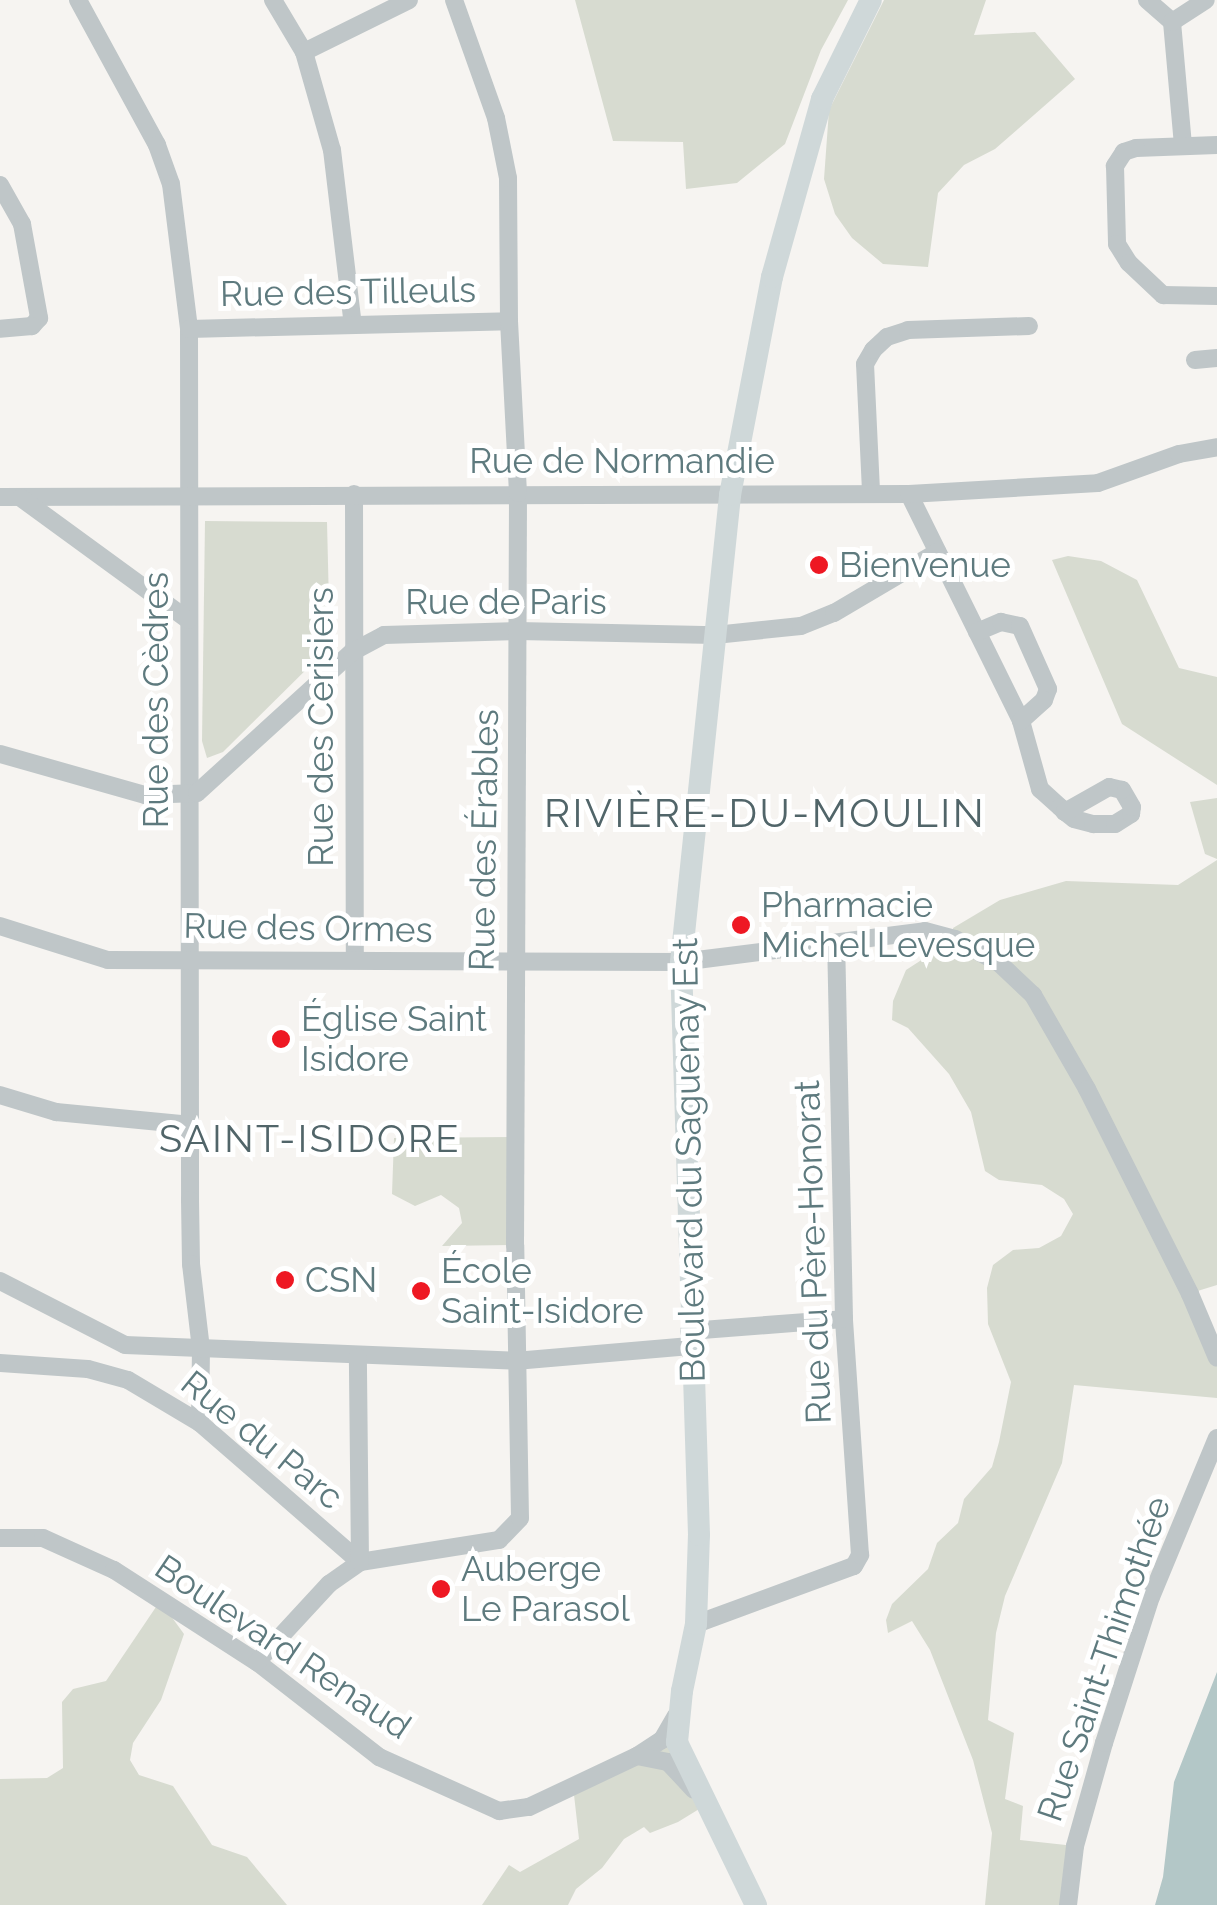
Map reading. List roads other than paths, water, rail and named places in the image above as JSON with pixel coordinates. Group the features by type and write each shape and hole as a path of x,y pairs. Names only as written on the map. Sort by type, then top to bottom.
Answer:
{"main road":[{"name":"Boulevard du Saguenay Est","path":"756,1905 704,1806 677,1742 682,1691 696,1624 699,1534 689,1338 680,962 730,496 781,232 822,98 871,0"}],"street":[{"name":"Rue des Cèdres","path":"78,0 157,145 170,184 189,329 191,1264 201,1349 200,1423"},
{"path":"274,0 304,52 332,150 353,325"},
{"path":"304,52 409,0"},
{"name":"Rue des Érables","path":"360,1562 499,1540 520,1518 515,1361 518,493 509,321 508,178 496,118 454,0"},
{"path":"1147,0 1172,22 1182,146"},
{"path":"1172,22 1206,0"},
{"path":"1217,145 1136,148 1124,152 1115,166 1117,244 1129,263 1163,295 1217,296"},
{"path":"0,185 22,224 39,318 32,326 0,328"},
{"name":"Rue des Tilleuls","path":"189,329 509,321"},
{"path":"872,491 865,364 873,350 887,337 908,330 1029,326"},
{"path":"1194,360 1217,358"},
{"name":"Rue de Normandie","path":"0,497 518,493 730,496 872,491 908,494 1098,483 1179,454 1217,447"},
{"name":"Rue des Cerisiers","path":"354,494 355,959"},
{"path":"908,494 1021,721 1040,789 1065,812"},
{"path":"21,497 188,620"},
{"name":"Rue de Paris","path":"188,794 197,793 352,652 384,635 518,632 715,635 801,626 834,613 937,552"},
{"path":"977,632 1001,622 1020,626 1048,689 1044,700 1021,721"},
{"path":"0,754 145,795 188,794"},
{"name":"Rue des Ormes","path":"0,926 108,960 680,962"},
{"path":"680,962 925,931 954,939 999,962 1034,995 1105,1123 1190,1294 1217,1358"},
{"name":"Rue du Père-Honorat","path":"696,1624 854,1566 860,1555 844,1319 836,945"},
{"path":"0,1094 56,1112 191,1125"},
{"path":"0,1280 125,1345 358,1357 515,1361 844,1319"},
{"path":"258,1662 329,1584 360,1562 358,1357"},
{"name":"Rue du Parc","path":"0,1363 88,1368 128,1380 200,1423 360,1562"},
{"name":"Rue Saint-Thimothée","path":"1068,1905 1075,1846 1104,1743 1151,1597 1217,1438"},
{"name":"Boulevard Renaud","path":"0,1538 43,1538 114,1570 258,1662 379,1757 499,1810 529,1807 637,1756 662,1740 674,1722 682,1691"},
{"path":"637,1756 668,1762 688,1780 704,1806"}],"place":[{"name":"Bienvenue","path":"819,565"},
{"name":"Pharmacie Michel Levesque","path":"741,925"},
{"name":"Église Saint Isidore","path":"281,1039"},
{"name":"CSN","path":"285,1280"},
{"name":"École Saint-Isidore","path":"421,1291"},
{"name":"Auberge Le Parasol","path":"441,1589"}],"district":[{"name":"RIVIÈRE-DU-MOULIN","path":"765,813"},
{"name":"SAINT-ISIDORE","path":"310,1139"}]}
